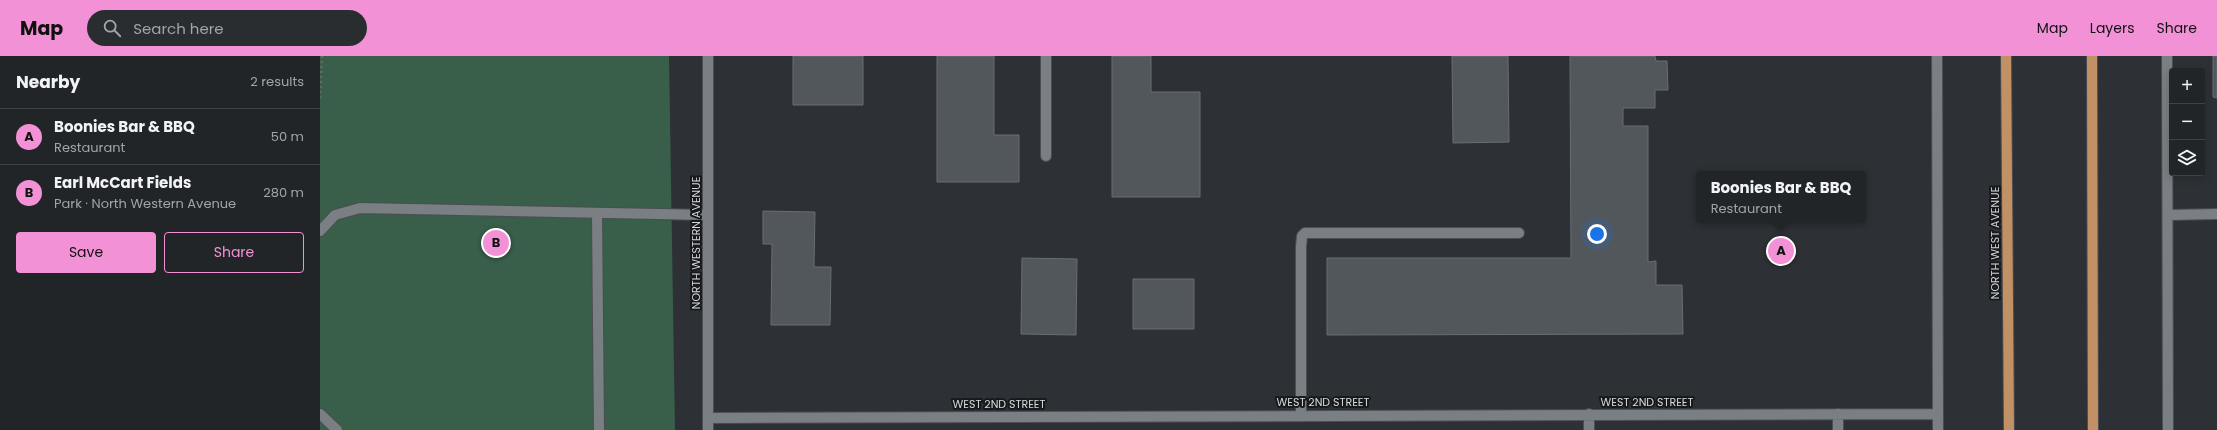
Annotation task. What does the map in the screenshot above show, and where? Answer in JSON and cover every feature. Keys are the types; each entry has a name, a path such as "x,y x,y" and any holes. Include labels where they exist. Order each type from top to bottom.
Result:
{"main road":[{"name":"NORTH WEST AVENUE","path":"2006,56 2009,430"},
{"path":"2092,56 2094,430"}],"street":[{"name":"NORTH WESTERN AVENUE","path":"708,56 708,430"},
{"path":"1046,56 1046,156"},
{"path":"1937,56 1938,430"},
{"path":"2167,56 2168,430"},
{"path":"320,231 335,215 360,208 708,215"},
{"path":"597,213 599,430"},
{"path":"2168,214 2217,214"},
{"path":"1301,414 1301,247 1302,236 1305,233 1519,233"},
{"path":"320,414 337,430"},
{"name":"WEST 2ND STREET","path":"708,418 1301,414 1938,414"},
{"path":"1589,414 1589,430"},
{"path":"1838,414 1838,430"}],"path":[{"path":"320,98 322,56"}],"green space":[{"path":"320,56 669,56 675,430 320,430"}],"building":[{"path":"793,56 863,56 863,105 793,105"},
{"path":"937,56 994,56 994,135 1019,135 1019,182 937,182"},
{"path":"1112,56 1151,56 1151,92 1200,92 1200,197 1112,197"},
{"path":"1452,56 1508,56 1509,142 1453,143"},
{"path":"1570,56 1655,56 1656,61 1667,61 1668,90 1655,90 1655,108 1623,108 1623,126 1648,126 1648,262 1656,261 1656,285 1682,285 1683,334 1327,335 1327,258 1571,258"},
{"path":"2213,56 2217,56 2217,98 2213,97"},
{"path":"763,211 815,212 814,267 831,267 830,325 771,325 772,244 763,244"},
{"path":"1022,258 1077,259 1076,335 1021,334"},
{"path":"1133,279 1194,279 1194,329 1133,329"}],"place":[{"name":"Earl McCart Fields","path":"496,243"},
{"name":"Boonies Bar & BBQ","path":"1781,251"}]}
